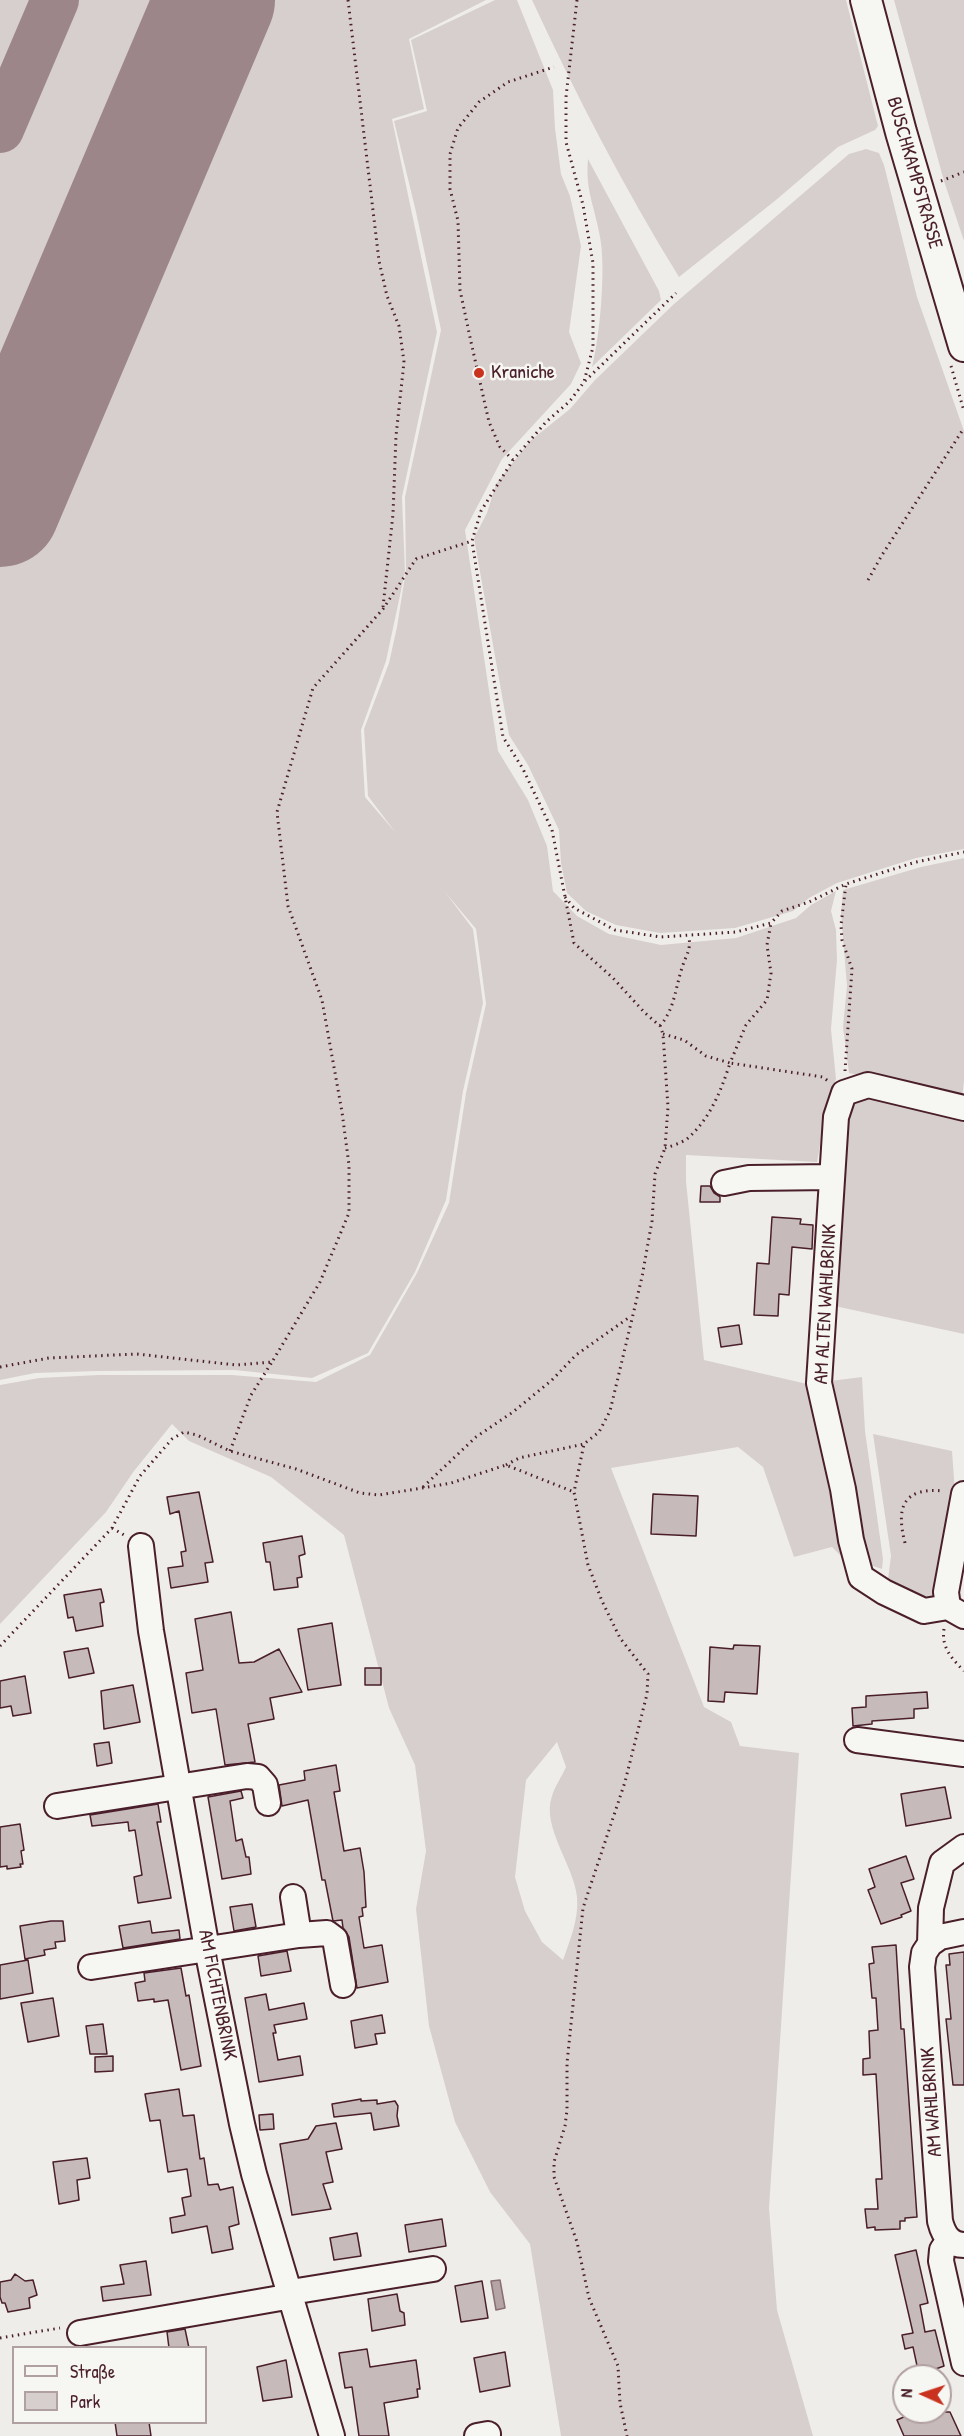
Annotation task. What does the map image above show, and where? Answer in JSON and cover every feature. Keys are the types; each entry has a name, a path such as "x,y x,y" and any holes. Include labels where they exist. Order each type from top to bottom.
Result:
{"main road":[{"name":"BUSCHKAMPSTRASSE","path":"866,0 901,132 964,346"}],"street":[{"path":"844,1093 868,1085 964,1108"},
{"name":"AM ALTEN WAHLBRINK","path":"844,1093 836,1117 819,1383 857,1564 861,1577 884,1593 924,1611 956,1611"},
{"path":"724,1183 748,1178 832,1177"},
{"path":"956,1611 946,1592 964,1494"},
{"name":"AM FICHTENBRINK","path":"141,1546 149,1620 207,1949 242,2124 254,2174 332,2436"},
{"path":"857,1740 964,1754"},
{"path":"57,1806 247,1776 258,1777 265,1785 268,1803"},
{"name":"AM WAHLBRINK","path":"964,1847 942,1863 931,1908 930,1944 924,1953 922,1968 940,2220 943,2232 957,2242 942,2250 940,2261 964,2363"},
{"path":"293,1897 299,1935"},
{"path":"930,1944 940,1937 964,1932"},
{"path":"91,1967 299,1935 327,1933 335,1939 343,1985"},
{"path":"74,2330 433,2269"}],"path":[{"path":"348,0 379,261 387,296 399,326 404,362 396,436 393,514 383,609"},
{"path":"577,0 566,97 566,142 583,205 593,263 592,347 584,382"},
{"path":"513,460 500,447 489,422 460,290 458,221 450,189 450,154 458,128 478,102 508,82 554,67"},
{"path":"0,1646 112,1528 140,1476 172,1439 184,1432 198,1435 230,1451 296,1469 360,1492 379,1495 451,1483 506,1465 519,1458 584,1444 598,1432 610,1411 642,1277 652,1221 655,1174 665,1148 668,1107 663,1034 660,1026 613,978 574,943 552,830 523,769 503,737 472,541 482,511 513,460 546,422 570,401 584,382 676,293"},
{"path":"868,580 964,428"},
{"path":"230,1451 251,1395 320,1282 349,1213 349,1165 342,1112 322,1000 288,906 278,812 314,688 383,609 416,559 472,541"},
{"path":"665,1148 686,1140 706,1117 722,1086 746,1025 766,1000 771,973 767,945 771,923 782,911 809,902 846,884 916,862 964,852"},
{"path":"844,1093 852,969 842,933 846,884"},
{"path":"563,895 574,908 615,930 661,937 736,932 771,923"},
{"path":"660,1026 668,1017 676,998 682,968 691,949 689,936"},
{"path":"663,1034 684,1040 706,1056 730,1063 823,1077 844,1093"},
{"path":"422,1488 476,1437 513,1412 552,1380 576,1355 632,1316"},
{"path":"0,1368 49,1358 137,1354 236,1365 272,1362"},
{"path":"584,1444 577,1466 574,1492 588,1565 621,1638 648,1674 647,1694 625,1782 583,1908 567,2063 567,2110 565,2126 554,2162 554,2177 577,2242 589,2298 618,2366 620,2403 627,2436"},
{"path":"506,1465 574,1492"},
{"path":"905,1543 900,1513 909,1498 920,1492 936,1490 964,1494"},
{"path":"956,1611 942,1638 946,1649 964,1671"},
{"path":"0,2338 74,2330"}],"green space":[{"path":"0,0 486,0 409,39 424,109 392,119 437,332 402,497 405,572 386,661 361,730 365,797 395,832 368,796 364,729 389,663 397,627 406,570 405,497 441,330 394,121 427,111 411,40 495,0 517,0 553,90 561,174 570,196 581,246 569,332 581,363 571,384 502,459 465,530 498,751 528,800 547,846 553,891 577,916 609,934 661,945 736,938 796,918 811,905 836,891 831,911 836,930 837,960 831,1029 836,1079 827,1105 817,1162 686,1155 686,1181 704,1360 807,1384 862,1377 865,1431 883,1559 882,1569 840,1555 832,1547 794,1557 763,1467 738,1447 611,1468 704,1707 731,1722 740,1746 799,1753 769,2208 777,2310 813,2436 561,2436 530,2244 490,2192 455,2122 429,2026 416,1909 426,1851 415,1765 389,1708 344,1535 271,1477 189,1441 172,1424 134,1471 106,1512 0,1624 0,1385 39,1378 98,1375 232,1375 316,1382 370,1355 417,1273 449,1203 466,1093 486,1004 476,929 445,892 473,929 483,1003 463,1091 446,1200 415,1272 368,1353 312,1378 234,1370 35,1373 0,1380","holes":["557,1742 566,1767 553,1792 550,1808 554,1833 575,1885 577,1897 575,1921 563,1960 542,1942 525,1911 515,1877 526,1780"]},
{"path":"532,0 846,0 878,126 875,130 838,147 679,277 601,141"},
{"path":"894,0 964,0 964,241 944,181"},
{"path":"866,149 879,153 884,165 917,297 964,431 964,849 916,858 837,883 809,898 793,911 735,928 660,933 616,925 586,911 567,893 561,863 559,830 528,765 509,735 474,538 487,513 496,484 530,441 570,409 595,380 674,304 849,154"},
{"path":"588,159 659,291 661,300 592,367 600,320 602,250 589,190"},
{"path":"964,858 964,1081 962,1099 849,1073 843,1027 847,986 841,913 843,890 921,867"},
{"path":"870,1091 964,1116 964,1334 830,1305 839,1154 852,1098"},
{"path":"873,1434 952,1451 955,1492 939,1594 933,1603 893,1590 888,1579 891,1556"}],"shaded area":[{"path":"500,2280 505,2308 496,2310 491,2281"}],"building":[{"path":"701,1186 710,1186 720,1197 720,1202 700,1202"},
{"path":"772,1217 801,1219 800,1224 813,1225 812,1249 792,1247 789,1295 779,1294 778,1316 754,1315 757,1263 769,1264"},
{"path":"739,1325 742,1344 721,1347 718,1328"},
{"path":"199,1492 213,1562 205,1563 208,1582 171,1588 168,1568 183,1566 181,1552 186,1551 179,1511 170,1514 167,1497"},
{"path":"653,1494 698,1496 696,1536 651,1534"},
{"path":"302,1536 305,1554 299,1556 302,1577 297,1578 298,1587 274,1590 270,1562 266,1562 263,1543"},
{"path":"101,1589 104,1602 100,1603 103,1626 76,1631 73,1617 68,1618 64,1595"},
{"path":"231,1612 239,1663 254,1662 279,1649 302,1692 270,1698 274,1719 248,1724 255,1762 225,1765 216,1709 192,1713 186,1673 203,1670 195,1619"},
{"path":"332,1623 341,1685 308,1690 298,1629"},
{"path":"734,1645 760,1646 757,1694 725,1692 724,1702 708,1701 710,1647 733,1649"},
{"path":"88,1648 94,1673 69,1678 64,1652"},
{"path":"365,1668 381,1668 381,1685 365,1685"},
{"path":"25,1676 31,1713 13,1716 11,1706 0,1708 0,1681"},
{"path":"133,1685 140,1722 104,1729 101,1691"},
{"path":"927,1692 928,1708 914,1709 914,1718 872,1721 872,1724 853,1726 852,1708 866,1707 866,1696"},
{"path":"109,1742 112,1763 97,1766 94,1744"},
{"path":"336,1765 340,1791 334,1792 344,1851 360,1848 364,1872 366,1907 362,1908 363,1916 359,1917 364,1948 382,1945 388,1982 357,1988 349,1937 343,1928 342,1920 333,1921 325,1880 322,1880 308,1800 282,1806 279,1785 305,1780 304,1771"},
{"path":"945,1787 951,1818 906,1826 901,1794"},
{"path":"241,1791 243,1798 230,1801 236,1841 242,1839 246,1857 249,1857 251,1874 222,1879 208,1797"},
{"path":"158,1804 161,1822 157,1822 171,1898 138,1903 134,1877 142,1875 135,1830 129,1831 128,1822 92,1826 90,1815"},
{"path":"20,1824 24,1850 21,1851 23,1864 20,1864 21,1867 7,1869 7,1866 0,1867 0,1827"},
{"path":"906,1856 914,1879 901,1883 911,1911 901,1915 902,1917 881,1924 868,1890 875,1887 869,1869"},
{"path":"252,1904 256,1927 234,1931 230,1907"},
{"path":"63,1921 65,1941 55,1942 56,1948 44,1950 45,1955 25,1959 20,1926"},
{"path":"150,1921 152,1933 179,1930 180,1939 123,1948 119,1926"},
{"path":"896,1945 917,2217 900,2221 900,2229 875,2230 875,2227 867,2228 865,2209 878,2209 876,2179 882,2179 876,2074 863,2075 863,2059 870,2058 869,2031 878,2030 876,1998 872,1998 869,1964 874,1963 872,1947"},
{"path":"287,1951 291,1971 261,1976 258,1956"},
{"path":"964,1952 964,2085 953,2085 946,2019 951,2019 946,1965 950,1965 949,1954"},
{"path":"28,1960 33,1993 0,1999 0,1965"},
{"path":"181,1968 186,1996 189,1995 201,2066 181,2070 168,2000 138,2001 135,1983 145,1981 144,1973"},
{"path":"266,1994 269,2010 304,2003 307,2019 274,2025 276,2033 273,2033 278,2060 300,2056 303,2075 259,2082 245,1998"},
{"path":"53,1998 59,2036 28,2042 21,2003"},
{"path":"382,2015 385,2033 375,2034 377,2044 355,2048 351,2021"},
{"path":"103,2024 107,2054 90,2054 86,2026"},
{"path":"113,2056 113,2071 95,2072 95,2057"},
{"path":"179,2089 183,2116 194,2115 200,2159 204,2158 208,2185 218,2184 220,2190 233,2187 239,2224 229,2227 233,2249 212,2253 207,2226 172,2233 170,2218 185,2215 182,2198 191,2196 187,2169 168,2172 160,2120 150,2121 145,2094"},
{"path":"361,2099 361,2101 377,2100 377,2104 395,2101 398,2106 399,2126 374,2130 371,2113 334,2117 332,2104"},
{"path":"273,2114 274,2129 260,2130 259,2115"},
{"path":"336,2123 342,2149 326,2152 333,2182 323,2184 331,2209 292,2215 280,2144 308,2139 316,2126"},
{"path":"87,2158 90,2178 77,2180 79,2200 59,2204 53,2162"},
{"path":"442,2219 446,2246 409,2252 405,2225"},
{"path":"357,2233 361,2256 334,2260 330,2238"},
{"path":"916,2250 928,2303 920,2305 925,2332 935,2330 944,2364 917,2364 913,2347 905,2349 902,2335 913,2333 895,2255"},
{"path":"146,2261 151,2295 103,2301 101,2287 124,2284 120,2265"},
{"path":"15,2274 25,2281 33,2280 37,2295 29,2298 30,2308 8,2312 0,2297 0,2282 11,2280"},
{"path":"482,2281 488,2318 461,2322 455,2286"},
{"path":"397,2294 400,2311 404,2313 405,2325 372,2331 368,2299"},
{"path":"185,2329 189,2346 169,2346 167,2332"},
{"path":"367,2349 370,2367 416,2360 420,2389 417,2389 418,2397 384,2403 389,2436 359,2436 352,2387 345,2388 339,2353"},
{"path":"505,2352 510,2386 480,2392 474,2358"},
{"path":"286,2360 292,2397 263,2401 257,2367"},
{"path":"952,2416 961,2436 904,2436 899,2424 952,2424"},
{"path":"115,2424 149,2424 151,2436 117,2436"}],"taxiway":[{"path":"0,129 55,0"},
{"path":"0,461 12,456 24,444 34,428"}],"runway":[{"path":"0,507 215,0"}],"place":[{"name":"Kraniche","path":"479,373"}]}
